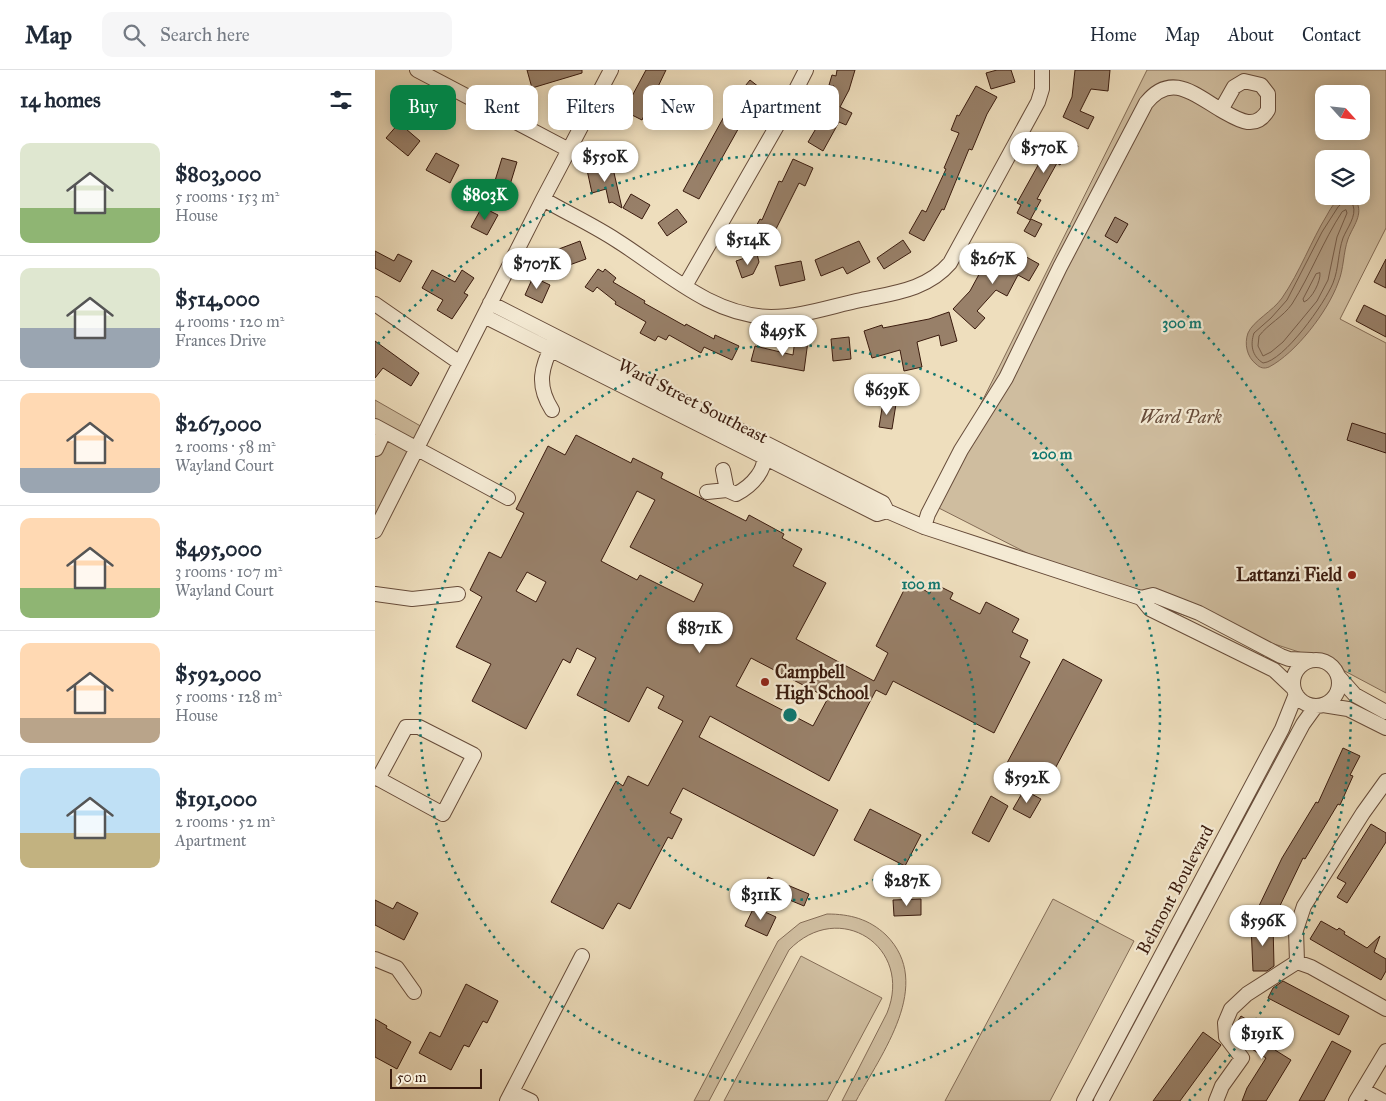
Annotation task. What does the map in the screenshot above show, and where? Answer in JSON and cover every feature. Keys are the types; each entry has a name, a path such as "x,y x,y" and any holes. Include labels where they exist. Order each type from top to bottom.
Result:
{"street":[{"path":"417,70 569,150"},
{"path":"375,531 543,199 611,70"},
{"path":"685,286 807,70"},
{"path":"543,199 617,241 685,286 731,310 770,317 787,316 896,293 933,279 941,273 953,257 1038,102 1042,89 1042,70"},
{"path":"924,527 930,509 961,450 1006,378 1061,267 1146,104 1157,91 1169,86 1194,94 1221,110"},
{"name":"Ward Street Southeast","path":"490,303 554,343 765,459 877,514 887,511"},
{"path":"375,304 460,363"},
{"name":"Ward Street Southeast","path":"484,316 554,343 759,440 883,503 887,511 924,527 1141,598 1153,595 1199,613 1281,656 1328,663 1355,695 1386,712"},
{"path":"552,410 543,396 541,376 554,343"},
{"path":"376,449 380,429 508,498"},
{"path":"707,492 727,490 737,494 747,489 764,465 765,459 759,440"},
{"path":"723,470 727,490"},
{"path":"375,594 412,599 458,594"},
{"name":"Ward Street Southeast","path":"1141,598 1150,609 1275,670 1305,704 1348,709 1386,728"},
{"path":"1295,691 1293,678 1297,669 1311,660"},
{"path":"1319,706 1331,701 1337,694 1338,676"},
{"name":"Belmont Boulevard","path":"1084,1101 1282,729 1295,691"},
{"name":"Belmont Boulevard","path":"1101,1101 1303,724 1319,706"},
{"path":"406,727 419,727 473,755 443,814 377,778 406,727"},
{"path":"1297,962 1296,930 1304,906 1363,813 1386,781"},
{"path":"1177,927 1191,934"},
{"path":"531,1101 510,1096 582,956"},
{"path":"375,959 397,968 414,992"},
{"path":"1297,962 1311,967 1386,1009"},
{"path":"1216,1101 1222,1086 1242,1058 1226,1037 1225,1023 1231,1009 1247,994 1297,962"},
{"path":"1383,1101 1360,1095 1386,1051"}],"green space":[{"name":"Ward Park","path":"1147,70 1386,70 1386,228 1340,319 1386,343 1386,693 1324,660 1074,577 931,504"},
{"path":"375,400 424,428 375,527"},
{"path":"1053,899 1134,941 1050,1101 945,1101"},
{"path":"827,914 844,915 866,921 880,930 900,954 905,975 905,997 899,1019 856,1101 842,1101 887,1013 893,989 890,968 881,950 867,937 849,930 829,929 809,935 789,950 709,1101 694,1101 778,941 800,923"},
{"path":"801,956 882,998 827,1101 724,1101"}],"water":[{"path":"1334,205 1358,205 1359,211 1348,239 1340,278 1333,294 1319,318 1300,342 1279,361 1269,367 1261,367 1248,354 1246,342 1248,333 1254,324 1282,298"}],"building":[{"path":"527,70 582,70 582,73 538,86 531,85"},
{"path":"646,70 666,70 659,85 643,85 642,120 633,116 633,94"},
{"path":"837,70 855,70 849,90 840,107 852,113 846,125 839,122 839,85 829,85 832,75 836,76"},
{"path":"997,70 1011,70 1015,82 991,89 986,73"},
{"path":"1075,70 1110,70 1108,91 1091,89 1080,111 1094,117 1088,129 1063,117 1072,97"},
{"path":"750,80 756,85 746,85"},
{"path":"976,86 997,97 987,114 972,150 969,149 944,210 942,209 924,241 909,233 922,210 926,212 946,169 944,168 959,133 951,130 957,115 959,116"},
{"path":"723,118 723,130 738,130 699,199 683,191"},
{"path":"393,130 407,130 420,141 408,156 386,138"},
{"path":"815,130 835,130 823,151 808,142"},
{"path":"1056,133 1078,146 1071,158 1066,155 1060,165 1057,163 1037,199 1041,200 1030,220 1017,213 1021,205 1017,203"},
{"path":"436,153 459,165 450,183 426,170"},
{"path":"502,158 517,162 509,188 494,184"},
{"path":"793,159 813,168 805,186 799,183 767,247 753,240 757,232 754,230 760,219 762,220 779,181 782,182"},
{"path":"612,164 622,208 612,202 609,203 606,189 592,193 587,170"},
{"path":"631,194 650,205 642,219 623,208"},
{"path":"482,207 498,215 487,235 471,227"},
{"path":"677,209 687,222 667,236 658,223"},
{"path":"1115,217 1128,224 1117,243 1105,236"},
{"path":"1031,219 1042,224 1035,237 1024,231"},
{"path":"903,240 911,252 884,269 877,258"},
{"path":"580,241 586,259 550,272 543,255"},
{"path":"859,241 870,262 847,274 843,267 821,276 815,260"},
{"path":"375,251 394,261 398,254 412,261 400,282 375,268"},
{"path":"757,254 759,262 753,274 742,278 736,261"},
{"path":"990,254 1014,266 1021,254 1039,264 1029,281 1018,275 1007,296 996,290 977,311 985,318 975,329 953,309 970,291"},
{"path":"1386,259 1386,288 1374,282"},
{"path":"801,261 805,280 780,286 775,266"},
{"path":"598,269 603,272 605,269 616,278 613,282 645,301 644,303 685,326 686,324 714,339 715,335 739,346 732,360 704,347 701,353 669,335 666,340 658,336 655,341 640,333 646,322 615,304 616,302 597,287 593,292 585,287"},
{"path":"432,270 455,282 462,270 474,278 464,293 468,295 452,319 437,310 443,300 422,288"},
{"path":"533,277 550,285 542,303 525,295"},
{"path":"1364,305 1386,316 1386,337 1356,321"},
{"path":"949,312 957,341 941,346 939,335 917,342 922,367 904,371 900,350 872,358 864,331 882,325 883,328 929,319"},
{"path":"849,337 851,359 833,361 831,339"},
{"path":"795,339 808,341 804,371 751,361 755,346 793,355"},
{"path":"375,341 419,373 411,386 383,368 375,378"},
{"path":"883,402 896,404 892,429 879,427"},
{"path":"1352,423 1386,434 1386,453 1347,440"},
{"name":"Campbell High School","path":"576,435 631,463 633,458 663,473 661,478 746,521 749,515 784,534 782,538 802,549 793,566 826,583 796,639 874,681 888,653 876,646 908,582 930,593 935,584 953,593 950,599 980,614 986,602 1019,619 1012,632 1028,640 1020,657 1030,662 994,733 893,681 886,695 876,690 829,781 710,716 699,737 838,810 814,856 683,788 670,813 682,819 672,839 668,837 630,909 618,903 603,929 551,902 616,781 623,786 628,776 648,786 683,721 658,708 664,696 647,687 629,722 577,695 596,658 577,648 570,663 563,659 526,729 472,701 491,664 456,647 482,597 470,590 489,552 501,558 524,513 516,509 548,446 565,455","holes":["637,491 655,500 630,547 703,584 694,602 640,575 637,580 601,561","527,572 546,582 536,602 516,591","751,658 828,698 813,726 736,686"]},
{"path":"1063,659 1102,680 1048,782 1032,772 1030,776 1007,763"},
{"path":"1343,748 1360,756 1350,775 1353,776 1340,805 1338,804 1305,859 1303,858 1275,916 1258,908 1282,858 1316,802 1318,803"},
{"path":"1024,790 1041,799 1030,818 1013,809"},
{"path":"991,796 1008,806 989,842 972,833"},
{"path":"870,809 921,835 905,866 854,840"},
{"path":"1371,824 1386,833 1386,842 1347,903 1337,897 1346,883 1337,878"},
{"path":"768,877 809,894 804,906 763,889"},
{"path":"921,899 921,915 894,916 893,900"},
{"path":"375,900 393,909 397,902 418,913 404,940 375,925"},
{"path":"754,907 776,917 767,936 745,926"},
{"path":"1321,921 1337,930 1339,928 1345,932 1344,934 1367,948 1380,936 1374,952 1386,959 1386,971 1381,980 1310,939"},
{"path":"1273,924 1274,966 1267,971 1253,971 1251,925"},
{"path":"1283,981 1349,1016 1339,1035 1268,998 1273,988"},
{"path":"466,984 498,1001 487,1023 483,1021 469,1047 464,1045 451,1070 419,1053 430,1032 440,1037"},
{"path":"1241,1016 1281,1041 1275,1050 1291,1060 1266,1101 1242,1101 1247,1088 1266,1058 1241,1042 1235,1034 1234,1027"},
{"path":"375,1019 387,1026 386,1028 411,1042 397,1069 375,1057"},
{"path":"1203,1032 1221,1045 1180,1101 1153,1101"},
{"path":"1332,1041 1351,1051 1324,1101 1299,1101"}],"place":[{"name":"Lattanzi Field","path":"1352,575"},
{"name":"Campbell High School","path":"765,682"}]}
